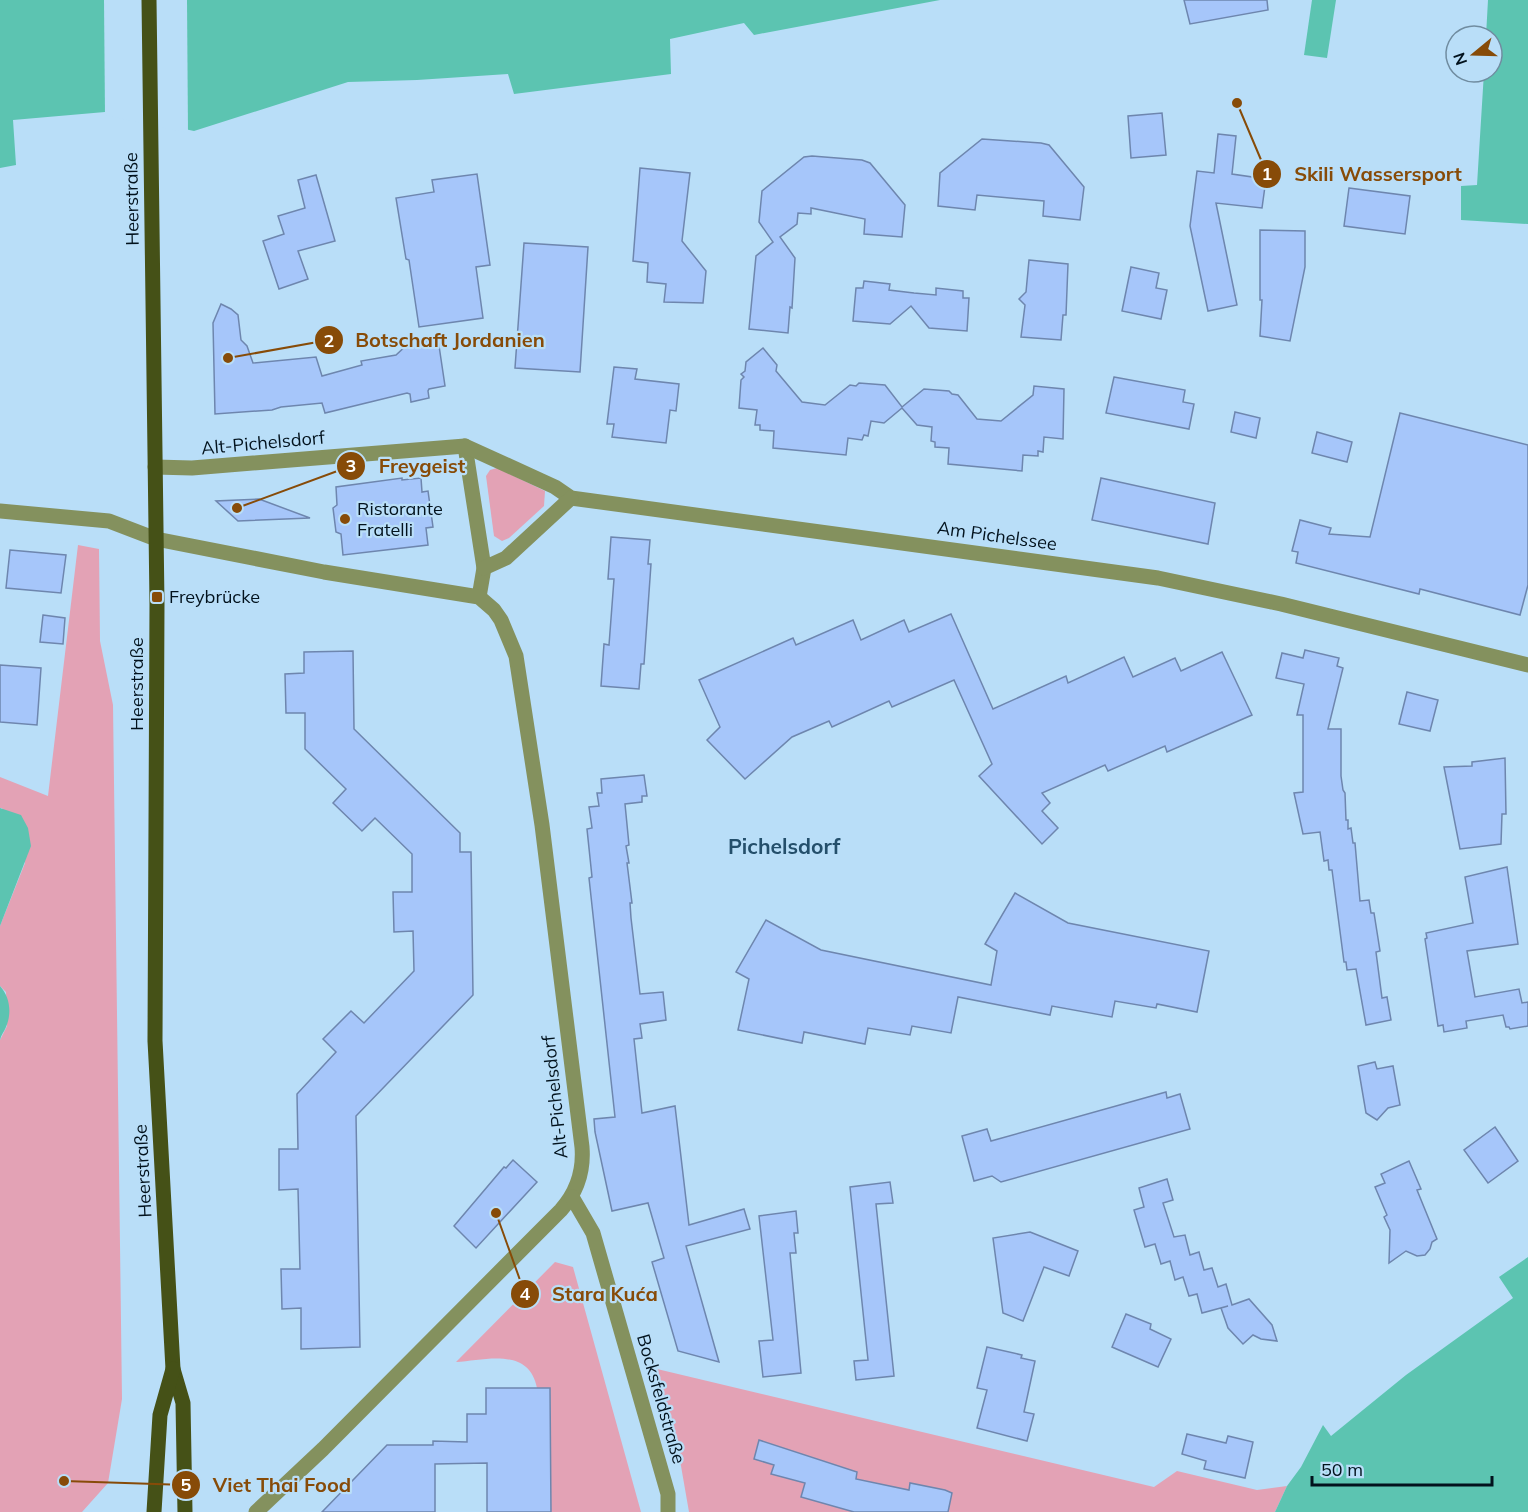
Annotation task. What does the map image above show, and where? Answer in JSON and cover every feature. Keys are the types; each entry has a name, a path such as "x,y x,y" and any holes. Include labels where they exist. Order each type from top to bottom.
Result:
{"main road":[{"name":"Heerstraße","path":"149,0 156,538 155,1041 173,1369 183,1403 185,1512"},
{"name":"Heerstraße","path":"154,1512 160,1415 173,1369"}],"street":[{"name":"Alt-Pichelsdorf","path":"155,466 192,468 465,446"},
{"name":"Am Pichelssee","path":"465,446 555,487 571,498 1158,578 1281,604 1528,665"},
{"path":"0,512 109,521 156,538 324,572 479,597 484,568 465,446"},
{"path":"484,568 507,558 571,498"},
{"name":"Alt-Pichelsdorf","path":"256,1512 323,1449 572,1197 580,1176 583,1159 582,1147 542,825 516,656 501,620 494,610 479,597"},
{"name":"Bocksfeldstraße","path":"572,1197 593,1233 668,1494 668,1512"}],"shaded area":[{"path":"0,0 940,0 754,35 744,23 670,39 671,74 514,94 508,74 348,82 194,131 105,112 13,120 16,165 0,168"},
{"path":"1312,0 1336,0 1327,58 1304,55"},
{"path":"1488,0 1528,0 1528,224 1461,220 1461,186 1477,185 1483,84 1504,84 1504,24 1487,24"},
{"path":"497,468 545,491 544,506 509,538 502,541 494,536 486,476 490,470"},
{"path":"78,545 99,549 100,641 113,705 122,1399 108,1483 82,1512 0,1512 0,1040 7,1026 6,992 0,986 0,926 25,863 2,808 0,808 0,777 48,796"},
{"path":"0,808 21,815 28,828 31,846 0,926"},
{"path":"0,986 8,1000 9,1011 8,1022 0,1040"},
{"path":"1528,1257 1528,1512 1275,1512 1287,1486 1301,1467 1323,1425 1331,1436 1406,1375 1513,1298 1499,1277"},
{"path":"555,1262 573,1267 641,1512 551,1512 550,1388 537,1388 532,1375 525,1366 516,1361 493,1359 456,1362"},
{"path":"657,1369 1154,1487 1177,1471 1257,1490 1287,1486 1275,1512 689,1512 681,1466 659,1390"}],"pier":[{"path":"104,0 187,0 188,133 105,115"}],"building":[{"path":"1184,0 1267,0 1268,10 1190,24"},
{"path":"1162,113 1166,155 1131,158 1128,116"},
{"path":"1218,134 1236,136 1232,174 1266,179 1262,208 1216,203 1237,305 1208,311 1190,226 1197,171 1214,173"},
{"path":"982,139 1049,145 1084,187 1080,220 1043,216 1044,201 977,195 975,210 938,206 940,173"},
{"path":"804,157 862,160 870,163 905,205 902,237 864,234 865,219 811,208 811,214 798,213 797,224 780,237 795,258 788,333 749,329 756,256 773,242 759,222 762,191"},
{"path":"640,168 690,173 682,241 706,271 703,303 664,302 666,284 647,282 648,263 633,261"},
{"path":"477,174 490,265 476,267 483,318 419,327 409,260 406,259 396,198 434,192 432,180"},
{"path":"316,175 335,241 298,251 308,279 279,289 263,241 284,234 278,216 305,208 298,180"},
{"path":"1349,188 1410,196 1405,234 1344,226"},
{"path":"1260,230 1305,231 1305,267 1290,341 1260,336 1262,300 1260,300"},
{"path":"524,243 588,247 580,372 515,368"},
{"path":"1029,260 1068,264 1066,315 1063,315 1061,340 1021,337 1025,305 1019,299 1026,292"},
{"path":"1131,267 1159,273 1156,288 1167,290 1161,319 1122,311"},
{"path":"864,281 890,284 889,290 914,293 936,295 936,288 963,291 963,298 969,298 967,331 929,328 911,306 890,324 853,321 856,288 863,288"},
{"path":"221,304 238,315 241,340 247,346 253,363 316,357 322,376 362,365 361,361 396,355 409,343 438,339 445,386 429,389 429,398 411,402 410,394 407,393 325,413 322,403 272,410 215,414 213,323"},
{"path":"763,348 777,365 776,371 802,402 825,405 850,385 856,386 859,383 885,385 902,407 924,389 949,391 958,395 977,419 1001,421 1033,395 1034,386 1064,389 1063,439 1044,437 1043,452 1038,451 1038,456 1023,455 1022,471 948,464 949,448 935,447 935,442 931,441 932,427 917,425 902,408 884,423 871,421 868,436 864,435 862,440 848,438 846,455 773,448 774,431 760,430 760,425 755,425 757,410 739,408 741,380 744,377 741,374 745,371 746,362"},
{"path":"614,367 637,369 635,379 679,384 676,411 670,410 666,443 612,437 614,424 607,424"},
{"path":"1114,377 1185,390 1183,402 1194,404 1189,429 1106,413"},
{"path":"1235,412 1260,418 1256,438 1231,432"},
{"path":"1400,413 1528,445 1528,585 1520,615 1420,589 1419,594 1296,563 1298,552 1292,551 1300,520 1331,528 1329,534 1370,537"},
{"path":"1317,432 1352,442 1347,462 1312,453"},
{"path":"402,478 402,480 421,478 422,492 428,491 433,527 426,528 428,545 343,555 341,534 336,532 333,508 337,505 336,487"},
{"path":"1101,478 1215,503 1208,544 1092,520"},
{"path":"259,499 310,518 238,521 216,501"},
{"path":"611,537 650,540 648,564 651,564 644,664 641,664 639,689 601,686 604,644 609,645 614,579 608,579"},
{"path":"10,550 66,555 61,593 6,588"},
{"path":"951,614 993,709 1066,676 1068,683 1124,657 1133,677 1175,658 1181,671 1222,652 1252,715 1167,752 1165,746 1108,771 1105,765 1042,793 1050,803 1042,811 1058,828 1042,844 979,776 992,764 954,680 892,707 889,701 832,727 829,721 792,737 745,779 707,740 720,727 699,680 793,638 796,645 853,620 861,640 904,620 909,632"},
{"path":"43,615 65,618 63,644 40,642"},
{"path":"1305,650 1339,658 1337,666 1343,668 1328,729 1341,729 1341,776 1345,793 1346,820 1348,820 1348,829 1351,828 1353,843 1355,843 1360,901 1369,900 1371,913 1374,913 1380,951 1376,952 1382,998 1387,997 1391,1020 1366,1025 1356,969 1347,970 1346,962 1344,962 1332,870 1329,870 1328,860 1324,861 1320,832 1303,834 1294,793 1303,792 1303,715 1297,715 1304,684 1276,678 1282,653 1303,658"},
{"path":"353,651 354,729 460,833 460,852 471,852 473,995 356,1116 360,1347 301,1349 301,1308 282,1309 281,1269 300,1269 298,1189 279,1190 279,1149 298,1149 297,1094 336,1052 323,1039 351,1011 364,1023 414,971 413,931 394,932 393,892 412,892 412,854 375,818 362,831 333,803 346,789 305,749 305,713 286,713 285,674 304,673 304,652"},
{"path":"0,665 41,668 37,725 0,722"},
{"path":"1407,692 1438,700 1430,731 1399,724"},
{"path":"1505,758 1506,814 1502,814 1501,844 1460,849 1444,767 1472,766 1472,762"},
{"path":"644,775 647,796 642,796 642,802 625,804 629,845 626,846 632,903 630,903 631,918 640,994 663,992 666,1020 640,1024 642,1038 634,1039 642,1113 675,1106 689,1225 744,1209 750,1229 686,1246 719,1362 678,1351 652,1262 664,1258 648,1203 612,1211 595,1132 594,1119 615,1117 589,878 592,877 587,829 592,828 589,807 599,806 597,793 602,793 601,779"},
{"path":"1507,867 1518,944 1467,951 1475,997 1519,989 1522,1003 1528,1002 1528,1026 1510,1029 1506,1027 1503,1015 1466,1021 1467,1028 1444,1032 1443,1025 1438,1026 1426,933 1473,923 1465,877"},
{"path":"1015,893 1068,923 1209,951 1197,1012 1157,1004 1156,1008 1115,1001 1112,1017 1052,1006 1050,1015 958,997 951,1033 912,1026 910,1035 868,1028 865,1044 804,1032 802,1043 738,1030 749,979 736,972 766,920 821,950 991,985 997,951 985,944"},
{"path":"1375,1062 1377,1069 1393,1066 1400,1105 1388,1108 1377,1120 1366,1113 1358,1066"},
{"path":"1166,1092 1167,1098 1180,1094 1190,1129 1001,1182 992,1176 974,1181 962,1136 987,1129 991,1141"},
{"path":"1495,1127 1518,1161 1488,1183 1464,1150"},
{"path":"513,1160 537,1182 476,1248 454,1226 504,1167 506,1168"},
{"path":"1409,1161 1421,1189 1417,1190 1437,1239 1432,1242 1425,1255 1417,1256 1406,1251 1389,1263 1390,1230 1384,1217 1387,1215 1375,1187 1385,1183 1381,1174"},
{"path":"1167,1179 1173,1200 1163,1203 1174,1237 1185,1235 1190,1255 1199,1252 1204,1270 1212,1268 1218,1287 1226,1284 1232,1305 1249,1299 1272,1325 1277,1341 1261,1339 1253,1335 1243,1344 1228,1328 1221,1308 1228,1306 1202,1313 1197,1294 1189,1296 1183,1277 1175,1280 1170,1261 1161,1264 1155,1244 1145,1247 1134,1210 1144,1207 1139,1188"},
{"path":"890,1182 893,1203 876,1204 894,1376 856,1380 854,1361 868,1360 850,1187"},
{"path":"796,1211 798,1233 794,1233 796,1253 790,1253 801,1373 763,1377 759,1341 773,1340 759,1216"},
{"path":"1030,1232 1078,1251 1069,1276 1044,1267 1023,1321 1003,1313 993,1238"},
{"path":"1126,1314 1151,1324 1150,1329 1171,1339 1158,1367 1112,1347"},
{"path":"987,1347 1022,1355 1021,1358 1035,1361 1024,1412 1034,1414 1027,1441 977,1428 987,1390 977,1388"},
{"path":"486,1388 550,1388 551,1512 487,1512 487,1463 435,1464 435,1512 322,1512 387,1445 433,1445 433,1441 467,1442 467,1414 486,1414"},
{"path":"1187,1434 1226,1443 1228,1436 1253,1442 1245,1478 1204,1469 1206,1461 1182,1454"},
{"path":"759,1440 857,1472 856,1479 909,1490 910,1483 945,1490 952,1493 948,1512 854,1512 801,1497 805,1483 771,1474 774,1465 754,1459"}],"place":[{"name":"Skili Wassersport","path":"1237,103"},
{"name":"Botschaft Jordanien","path":"228,358"},
{"name":"Freygeist","path":"237,508"},
{"name":"Ristorante Fratelli","path":"345,519"},
{"name":"Freybrücke","path":"157,597"},
{"name":"Stara Kuća","path":"496,1213"},
{"name":"Viet Thai Food","path":"64,1481"}],"district":[{"name":"Pichelsdorf","path":"784,847"}]}
